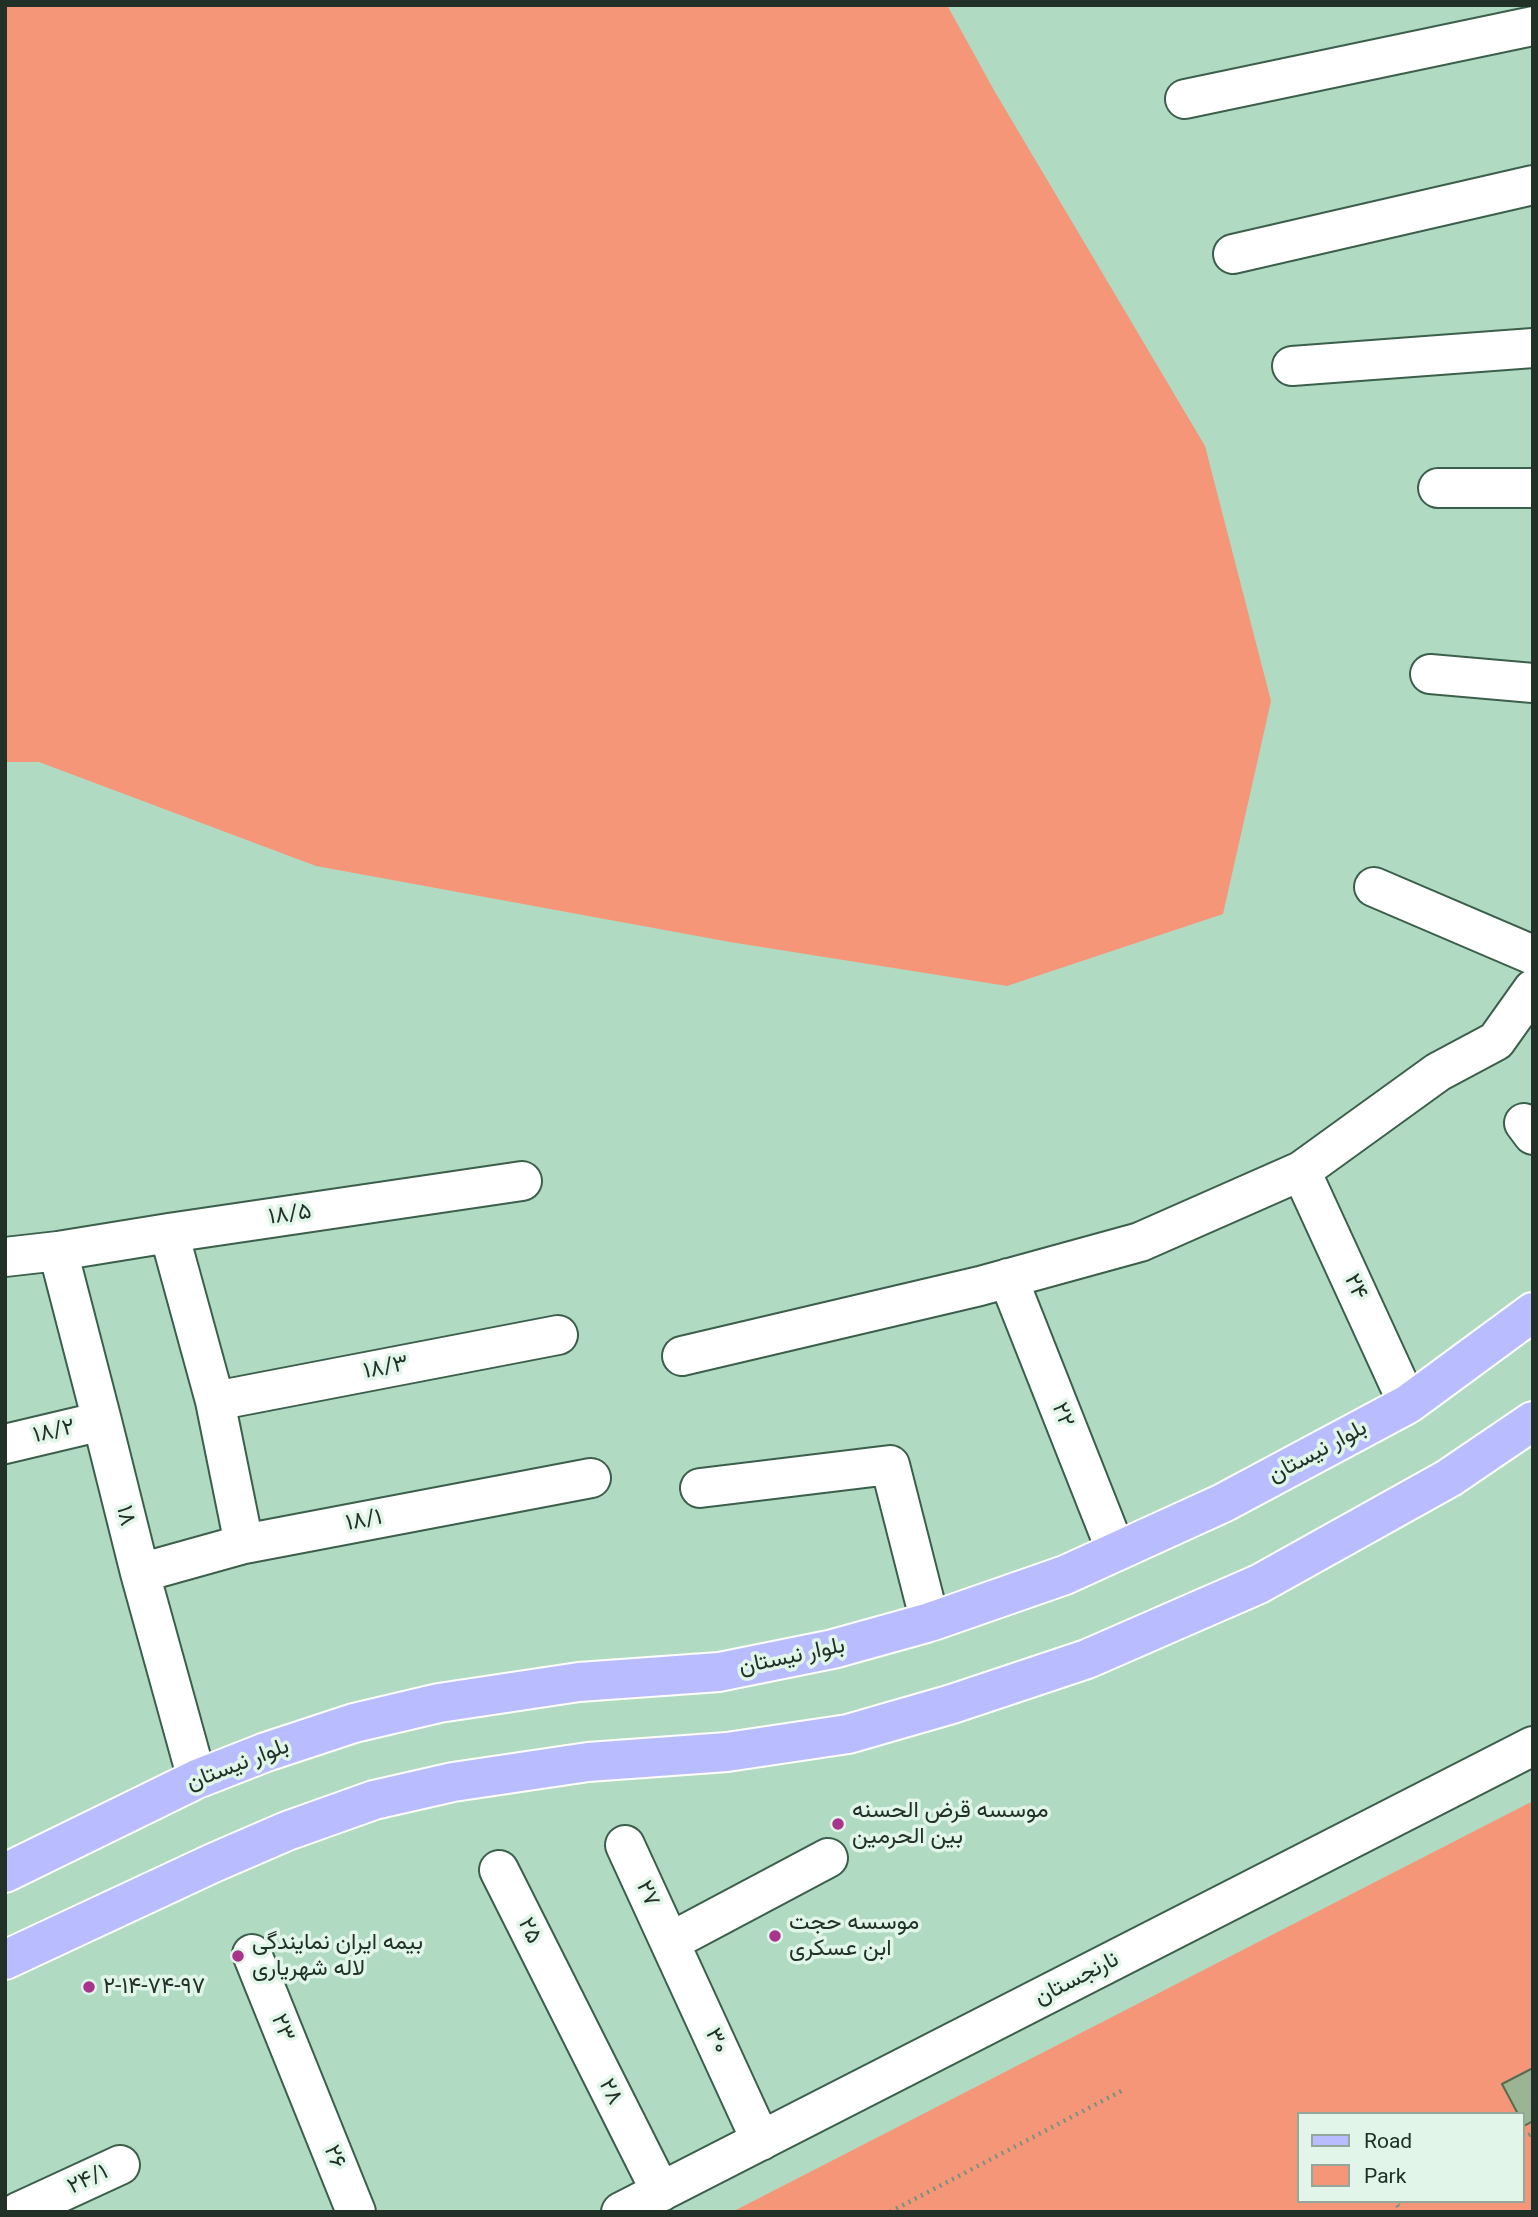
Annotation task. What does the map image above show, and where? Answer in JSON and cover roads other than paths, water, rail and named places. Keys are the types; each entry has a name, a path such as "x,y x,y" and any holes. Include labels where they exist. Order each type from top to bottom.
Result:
{"main road":[{"name":"بلوار نیستان","path":"5,1873 197,1779 266,1752 354,1723 439,1703 579,1682 719,1672 833,1649 930,1622 1065,1575 1223,1503 1408,1404 1533,1312"},
{"path":"5,1960 213,1863 287,1831 374,1800 453,1782 588,1762 727,1752 848,1734 952,1704 1087,1659 1259,1584 1449,1478 1533,1421"}],"street":[{"path":"1185,99 1533,26"},
{"path":"1233,254 1533,185"},
{"path":"1292,366 1533,348"},
{"path":"1438,488 1533,488"},
{"path":"1430,674 1533,683"},
{"path":"1374,887 1533,955"},
{"path":"682,1356 1008,1278 1140,1242 1301,1171 1438,1072 1496,1041 1533,989"},
{"name":"۲۴","path":"1301,1171 1408,1404"},
{"name":"۱۸/۵","path":"5,1257 522,1181"},
{"path":"169,1233 215,1401 244,1544"},
{"name":"۱۸","path":"58,1251 139,1573 197,1779"},
{"name":"۲۲","path":"1008,1278 1116,1552"},
{"name":"۱۸/۳","path":"215,1401 558,1335"},
{"name":"۱۸/۲","path":"5,1444 102,1421"},
{"path":"700,1488 890,1465 930,1622"},
{"name":"۱۸/۱","path":"139,1573 244,1544 591,1478"},
{"name":"نارنجستان","path":"621,2212 1533,1746"},
{"name":"۲۷","path":"625,1845 670,1942"},
{"path":"670,1942 828,1858"},
{"name":"۲۵","path":"499,1870 560,1993"},
{"name":"۳۰","path":"670,1942 761,2141"},
{"name":"۲۳","path":"252,1954 311,2102"},
{"name":"۲۸","path":"560,1993 661,2192"},
{"name":"۲۶","path":"311,2102 356,2212"},
{"name":"۲۴/۱","path":"18,2212 120,2165"}],"place":[{"name":"موسسه قرض الحسنه بین الحرمین","path":"838,1824"},
{"name":"موسسه حجت ابن عسکری","path":"775,1936"},
{"name":"بیمه ایران نمایندگی لاله شهریاری","path":"238,1956"},
{"name":"۲-۱۴-۷۴-۹۷","path":"89,1987"}]}
